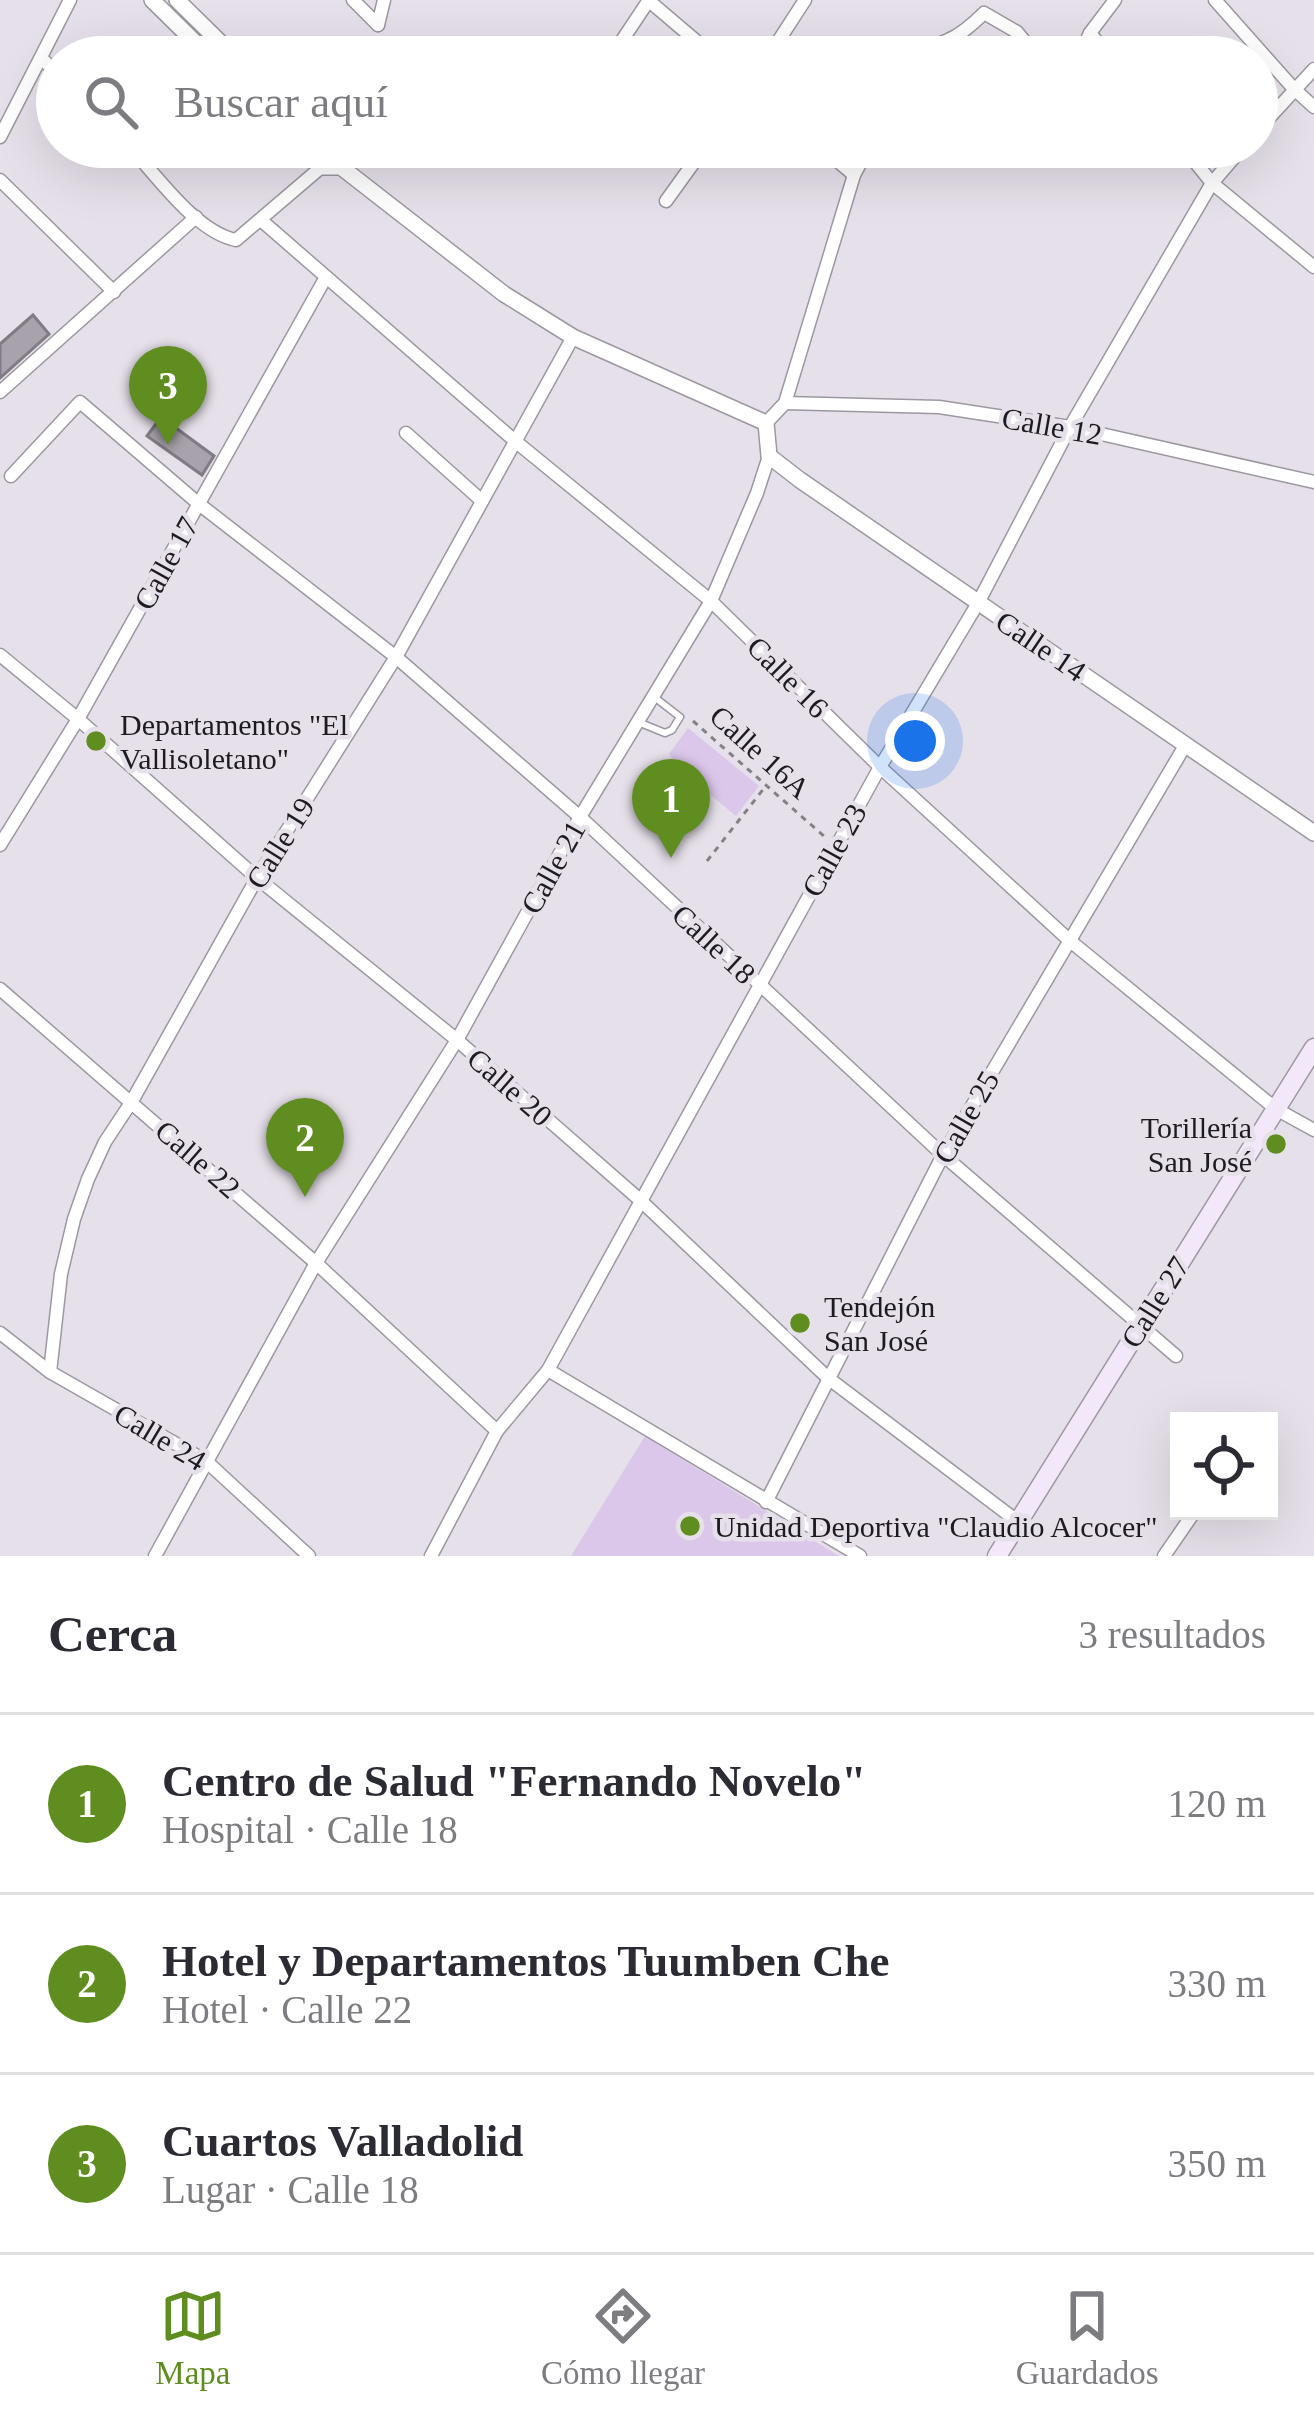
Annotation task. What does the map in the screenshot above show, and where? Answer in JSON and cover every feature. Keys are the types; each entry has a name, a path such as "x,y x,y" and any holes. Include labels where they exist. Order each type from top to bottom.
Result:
{"main road":[{"name":"Calle 27","path":"997,1556 1314,1048"}],"street":[{"path":"52,36 70,0"},
{"path":"152,0 189,36"},
{"path":"177,0 214,36"},
{"path":"352,0 378,25 384,0"},
{"path":"625,36 649,0 691,36"},
{"path":"782,36 806,0"},
{"path":"1089,36 1114,0"},
{"path":"1215,0 1247,36"},
{"path":"955,36 984,13 1020,36"},
{"path":"0,137 36,68"},
{"path":"1278,107 1314,69"},
{"path":"1278,71 1314,107"},
{"path":"150,168 214,233 236,240 321,168"},
{"path":"342,168 504,295 573,337 766,424 785,403 858,168"},
{"path":"666,201 690,168"},
{"path":"846,168 854,175"},
{"path":"1200,168 1314,268"},
{"name":"Calle 23","path":"431,1556 497,1431 548,1370 1070,428 1224,168"},
{"path":"0,180 114,292"},
{"path":"0,392 196,218"},
{"name":"Calle 16","path":"262,221 514,441 711,601 880,767 1069,940 1276,1109 1314,1130"},
{"name":"Calle 17","path":"0,844 77,719 326,278"},
{"name":"Calle 19","path":"50,1372 61,1274 74,1219 105,1142 257,878 397,657 573,337"},
{"name":"Calle 18","path":"11,476 80,402 199,504 397,657 580,818 943,1155 1176,1356"},
{"name":"Calle 12","path":"785,403 939,407 1070,428 1314,482"},
{"name":"Calle 21","path":"155,1556 316,1263 457,1040 580,818 711,601 769,456 766,424"},
{"path":"406,433 482,501"},
{"name":"Calle 14","path":"769,456 1314,833"},
{"name":"Calle 20","path":"0,655 257,878 457,1040 640,1200 828,1378 1017,1521"},
{"name":"Calle 25","path":"766,1502 943,1155 1186,744"},
{"name":"Calle 22","path":"0,989 316,1263 497,1431"},
{"name":"Calle 24","path":"0,1333 50,1372 206,1461 309,1556"},
{"path":"548,1370 860,1556"},
{"path":"1165,1556 1189,1520"}],"lane":[{"path":"638,722 664,734 676,724 680,717 653,696"}],"path":[{"name":"Calle 16A","path":"688,716 836,847"},
{"path":"707,861 766,785"}],"shaded area":[{"path":"688,728 759,786 736,816 680,770 669,754"},
{"name":"Unidad Deportiva \"Claudio Alcocer\"","path":"645,1436 839,1556 571,1556"}],"building":[{"path":"33,315 49,334 0,378 0,344"},
{"path":"161,417 214,456 202,475 147,436"}],"place":[{"name":"Cuartos Valladolid","path":"168,445"},
{"name":"Departamentos \"El Vallisoletano\"","path":"96,741"},
{"name":"Centro de Salud \"Fernando Novelo\"","path":"671,858"},
{"name":"Torillería San José","path":"1276,1144"},
{"name":"Hotel y Departamentos Tuumben Che","path":"305,1197"},
{"name":"Tendejón San José","path":"800,1323"},
{"name":"Unidad Deportiva \"Claudio Alcocer\"","path":"690,1526"}]}
